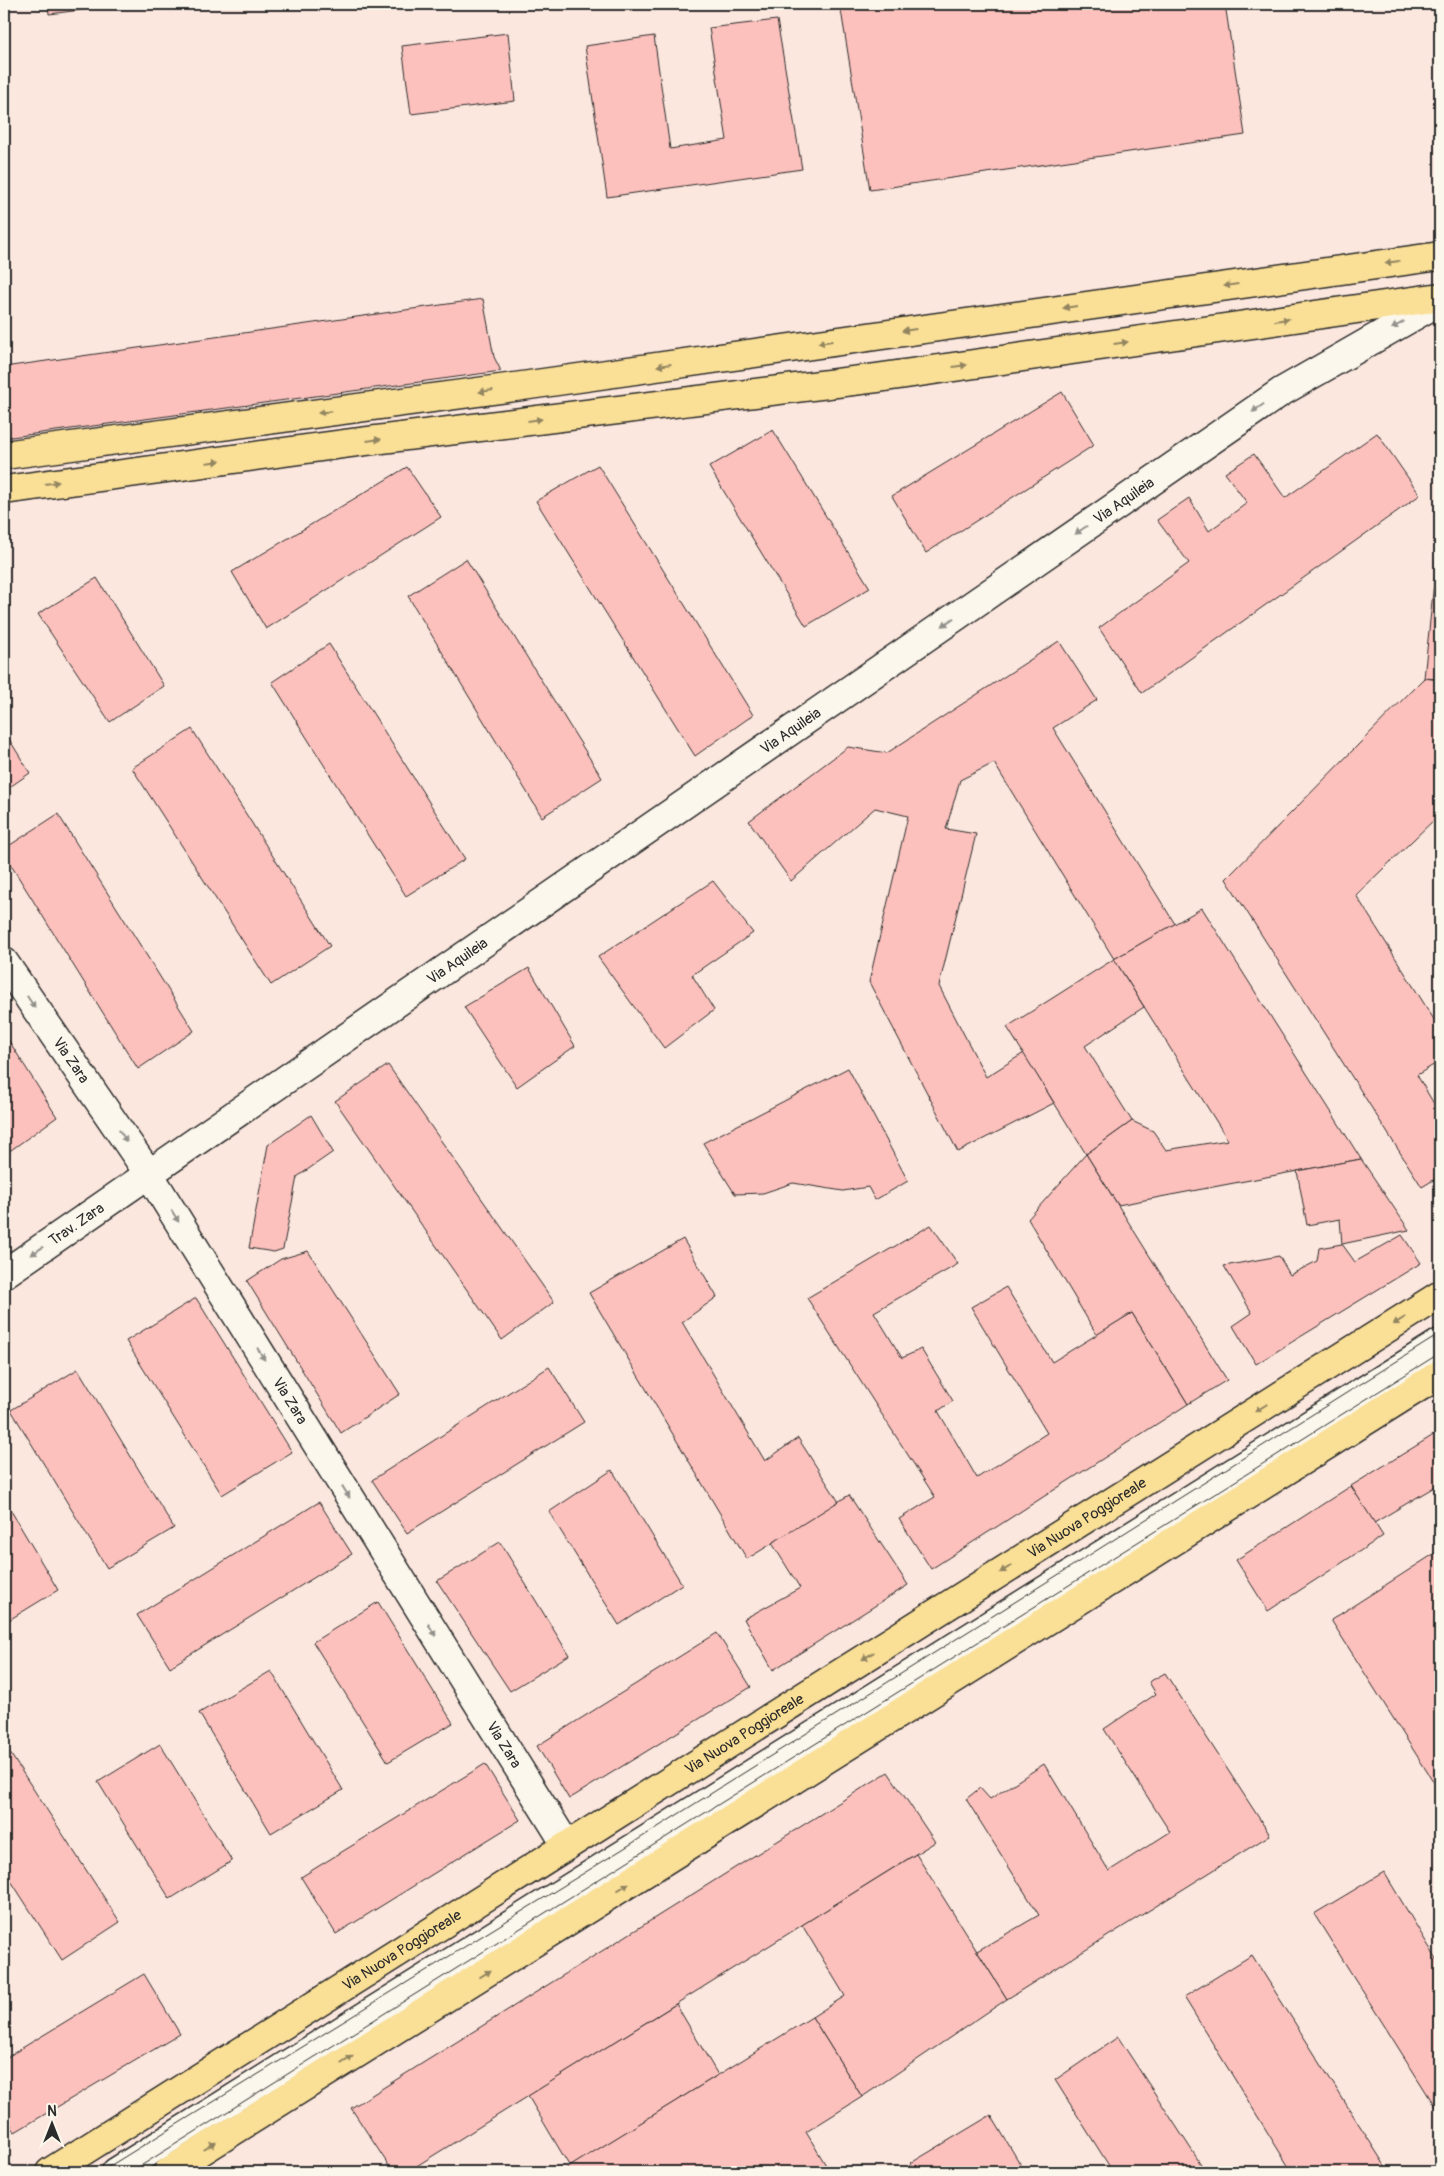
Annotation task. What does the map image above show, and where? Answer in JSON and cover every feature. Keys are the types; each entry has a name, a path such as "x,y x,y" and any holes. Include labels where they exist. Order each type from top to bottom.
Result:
{"main road":[{"path":"4,455 515,387 1440,256"},
{"path":"4,490 351,443 877,378 1440,297"},
{"name":"Via Nuova Poggioreale","path":"50,2172 1440,1295"},
{"path":"168,2172 1440,1374"}],"street":[{"name":"Via Aquileia","path":"149,1174 1280,392 1440,301"},
{"name":"Via Zara","path":"4,962 149,1174 566,1846"},
{"name":"Trav. Zara","path":"4,1274 149,1174"},
{"path":"116,2172 1440,1343"}],"building":[{"path":"48,4 129,4 49,14"},
{"path":"840,4 1225,4 1245,135 870,190"},
{"path":"777,20 802,169 607,197 585,46 654,36 670,149 727,140 709,28"},
{"path":"508,33 515,101 411,114 402,46"},
{"path":"483,299 494,357 501,371 4,438 4,367"},
{"path":"1062,392 1094,445 926,553 892,496"},
{"path":"773,430 870,588 806,626 709,467"},
{"path":"1377,433 1420,495 1142,693 1099,628 1189,563 1157,520 1189,498 1209,531 1247,503 1225,473 1254,454 1285,498"},
{"path":"598,465 753,715 695,756 536,501"},
{"path":"407,467 441,517 266,629 232,572"},
{"path":"1440,525 1440,679 1424,678"},
{"path":"466,559 602,778 542,817 408,596"},
{"path":"97,578 164,686 110,722 38,614"},
{"path":"1059,641 1097,700 1053,728 1175,924 1114,959 994,763 960,780 946,829 976,834 939,986 986,1077 1024,1053 1054,1103 958,1152 869,982 908,816 875,808 791,881 749,821 848,747 887,753"},
{"path":"329,644 465,859 406,896 272,682"},
{"path":"1424,678 1440,680 1440,814 1356,895 1440,1029 1440,1061 1417,1075 1440,1114 1440,1176 1422,1187 1226,879"},
{"path":"192,729 330,946 271,985 132,768"},
{"path":"4,731 30,773 4,791"},
{"path":"58,814 194,1031 138,1069 4,854 4,849"},
{"path":"713,881 753,933 692,975 714,1010 664,1048 598,957"},
{"path":"1202,908 1361,1159 1118,1205 1086,1154 1132,1121 1153,1131 1166,1150 1228,1140 1114,959"},
{"path":"1114,959 1144,1007 1085,1046 1132,1121 1086,1154 1007,1027"},
{"path":"529,968 575,1046 517,1087 464,1007"},
{"path":"4,1033 57,1117 4,1155"},
{"path":"388,1065 554,1302 502,1340 335,1101"},
{"path":"848,1068 908,1181 875,1200 868,1187 843,1191 793,1183 763,1193 735,1194 703,1143"},
{"path":"311,1115 333,1152 297,1177 283,1249 274,1252 249,1248 268,1145"},
{"path":"1086,1154 1227,1380 1188,1404 1132,1313 1097,1335 1028,1219"},
{"path":"1361,1159 1409,1230 1342,1244 1340,1219 1307,1225 1297,1171"},
{"path":"931,1225 958,1264 874,1312 902,1358 921,1349 953,1401 938,1411 977,1478 1047,1433 971,1307 1006,1287 1052,1362 1132,1313 1188,1404 931,1569 899,1519 935,1497 807,1298"},
{"path":"1402,1235 1421,1263 1256,1364 1233,1326 1252,1313 1224,1266 1279,1256 1290,1275 1317,1261 1319,1248 1342,1244 1355,1262"},
{"path":"683,1239 717,1297 682,1322 765,1461 798,1438 839,1502 747,1559 589,1293"},
{"path":"308,1251 400,1394 341,1433 247,1281 281,1259"},
{"path":"196,1298 292,1452 222,1495 126,1341"},
{"path":"549,1367 584,1422 407,1533 372,1480"},
{"path":"78,1369 174,1528 107,1568 11,1410"},
{"path":"1440,1431 1440,1493 1436,1486 1374,1523 1351,1486"},
{"path":"612,1470 682,1584 619,1625 549,1512"},
{"path":"1351,1486 1383,1536 1268,1611 1236,1560"},
{"path":"849,1495 908,1585 773,1670 744,1619 800,1588 772,1543"},
{"path":"4,1499 58,1590 4,1623"},
{"path":"319,1502 352,1554 170,1667 137,1615"},
{"path":"500,1542 569,1655 510,1691 437,1581"},
{"path":"1440,1550 1439,1649 1440,1792 1331,1620"},
{"path":"378,1602 453,1723 388,1762 313,1642"},
{"path":"717,1633 751,1687 569,1799 537,1746"},
{"path":"271,1671 343,1790 271,1833 199,1713"},
{"path":"1165,1673 1270,1835 1007,1999 977,1951 1039,1915 966,1799 980,1788 990,1799 1044,1764 1109,1871 1170,1832 1104,1729 1156,1694 1149,1682"},
{"path":"4,1744 120,1922 62,1960 4,1870"},
{"path":"160,1744 232,1861 170,1899 98,1782"},
{"path":"485,1764 520,1820 336,1934 301,1877"},
{"path":"888,1772 935,1842 407,2172 393,2172 351,2108"},
{"path":"916,1854 1007,1999 862,2097 812,2017 845,1996 802,1925"},
{"path":"1384,1872 1440,1965 1440,2114 1314,1914"},
{"path":"1252,1955 1389,2172 1292,2172 1184,1997"},
{"path":"144,1974 180,2034 15,2132 4,2113 4,2059"},
{"path":"676,2004 718,2075 570,2167 528,2096"},
{"path":"812,2017 862,2097 806,2132 830,2172 561,2172"},
{"path":"1118,2037 1206,2172 1113,2172 1055,2080"},
{"path":"991,2115 1025,2172 917,2172 911,2163"}],"tram line":[{"path":"100,2172 631,1844 1440,1334"},
{"path":"131,2172 1440,1353"}]}
